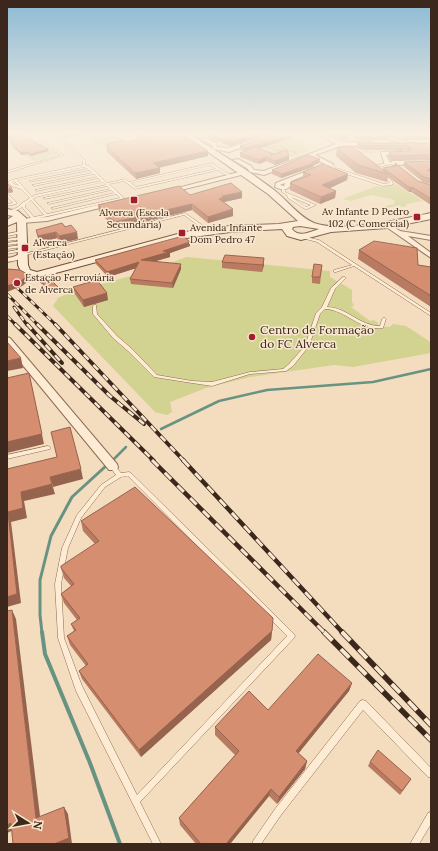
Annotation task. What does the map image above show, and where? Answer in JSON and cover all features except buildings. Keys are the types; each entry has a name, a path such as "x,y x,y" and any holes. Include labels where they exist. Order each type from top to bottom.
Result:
{"main road":[{"path":"243,173 280,200 314,231"},
{"path":"7,210 20,218"},
{"path":"294,213 295,219 287,231 300,236 314,231 387,225 431,216"},
{"path":"20,218 22,261 26,272 37,275 185,234 208,231 279,227 300,222 314,231"},
{"path":"7,223 20,218"}],"street":[{"path":"163,192 243,173"},
{"path":"283,188 277,186 307,173"},
{"path":"20,218 47,219 133,199"},
{"path":"387,225 431,256"},
{"path":"397,233 431,238"},
{"path":"7,260 16,259 22,244"},
{"path":"7,340 113,467"}],"lane":[{"path":"12,184 10,181 49,173"},
{"path":"30,181 71,173"},
{"path":"20,218 33,218 122,198 94,173 34,185"},
{"path":"129,183 175,173"},
{"path":"45,198 125,180 134,188 202,173"},
{"path":"225,173 231,176"},
{"path":"347,173 386,185"},
{"path":"365,180 380,185 391,184 391,182 378,173"},
{"path":"165,175 170,180"},
{"path":"26,177 58,212"},
{"path":"37,190 99,177"},
{"path":"15,180 46,215"},
{"path":"7,210 17,208 30,197 103,181"},
{"path":"7,185 12,184 22,188"},
{"path":"283,188 284,192 289,195 314,205 306,208 289,195"},
{"path":"49,203 112,189"},
{"path":"54,208 117,193"},
{"path":"7,194 15,203 7,210"},
{"path":"24,203 23,207 33,218"},
{"path":"7,248 185,214 208,231"},
{"path":"314,231 354,265 431,315"},
{"path":"7,235 22,244"},
{"path":"7,240 22,244"},
{"path":"7,244 22,244"},
{"path":"7,253 22,244"},
{"path":"335,272 354,265"},
{"path":"95,306 95,314 106,329 156,376 212,384 250,373 284,370 291,365 307,346 318,313 324,308 333,288 344,278"},
{"path":"324,308 333,308 357,321 375,327 382,327 384,319"},
{"path":"7,457 48,448"},
{"path":"136,801 292,636 129,474 113,467 103,486 79,517 65,548 58,584 60,638 79,688 157,844"},
{"path":"256,844 278,812 363,704 431,774"},
{"path":"414,844 431,816"}],"green space":[{"path":"394,183 423,201 406,204 407,206 402,207 399,205 384,209 382,207 394,204 395,201 392,199 371,195 351,201 342,199 377,186 382,187"},
{"name":"Centro de Formação do FC Alverca","path":"187,257 330,271 330,277 352,290 352,302 354,306 351,307 370,321 374,320 378,323 378,326 390,327 393,324 406,326 431,343 431,353 353,367 334,365 250,377 206,388 170,402 172,412 167,415 155,412 53,306 58,298 69,293 138,274"}],"waterway":[{"path":"161,429 219,401 267,390 373,382 431,369"},
{"path":"111,462 126,447"},
{"path":"42,633 40,615 40,580 51,536 72,497 107,465"},
{"path":"42,632 45,654 90,763 120,844"}],"railway":[{"path":"7,278 55,324"},
{"path":"7,294 37,324"},
{"path":"14,307 27,325"},
{"path":"7,316 15,324"},
{"path":"15,324 154,461"},
{"path":"27,324 62,363"},
{"path":"37,324 110,396 144,424"},
{"path":"55,324 184,461"},
{"path":"152,460 324,632"},
{"path":"183,460 343,633"},
{"path":"324,632 431,740"},
{"path":"342,632 431,725"}],"place":[{"name":"Alverca (Escola Secundária)","path":"134,200"},
{"name":"Av Infante D Pedro 102 (C Comercial)","path":"417,217"},
{"name":"Avenida Infante Dom Pedro 47","path":"182,233"},
{"name":"Alverca (Estação)","path":"25,248"},
{"name":"Estação Ferroviária de Alverca","path":"17,283"},
{"name":"Centro de Formação do FC Alverca","path":"252,337"}]}
